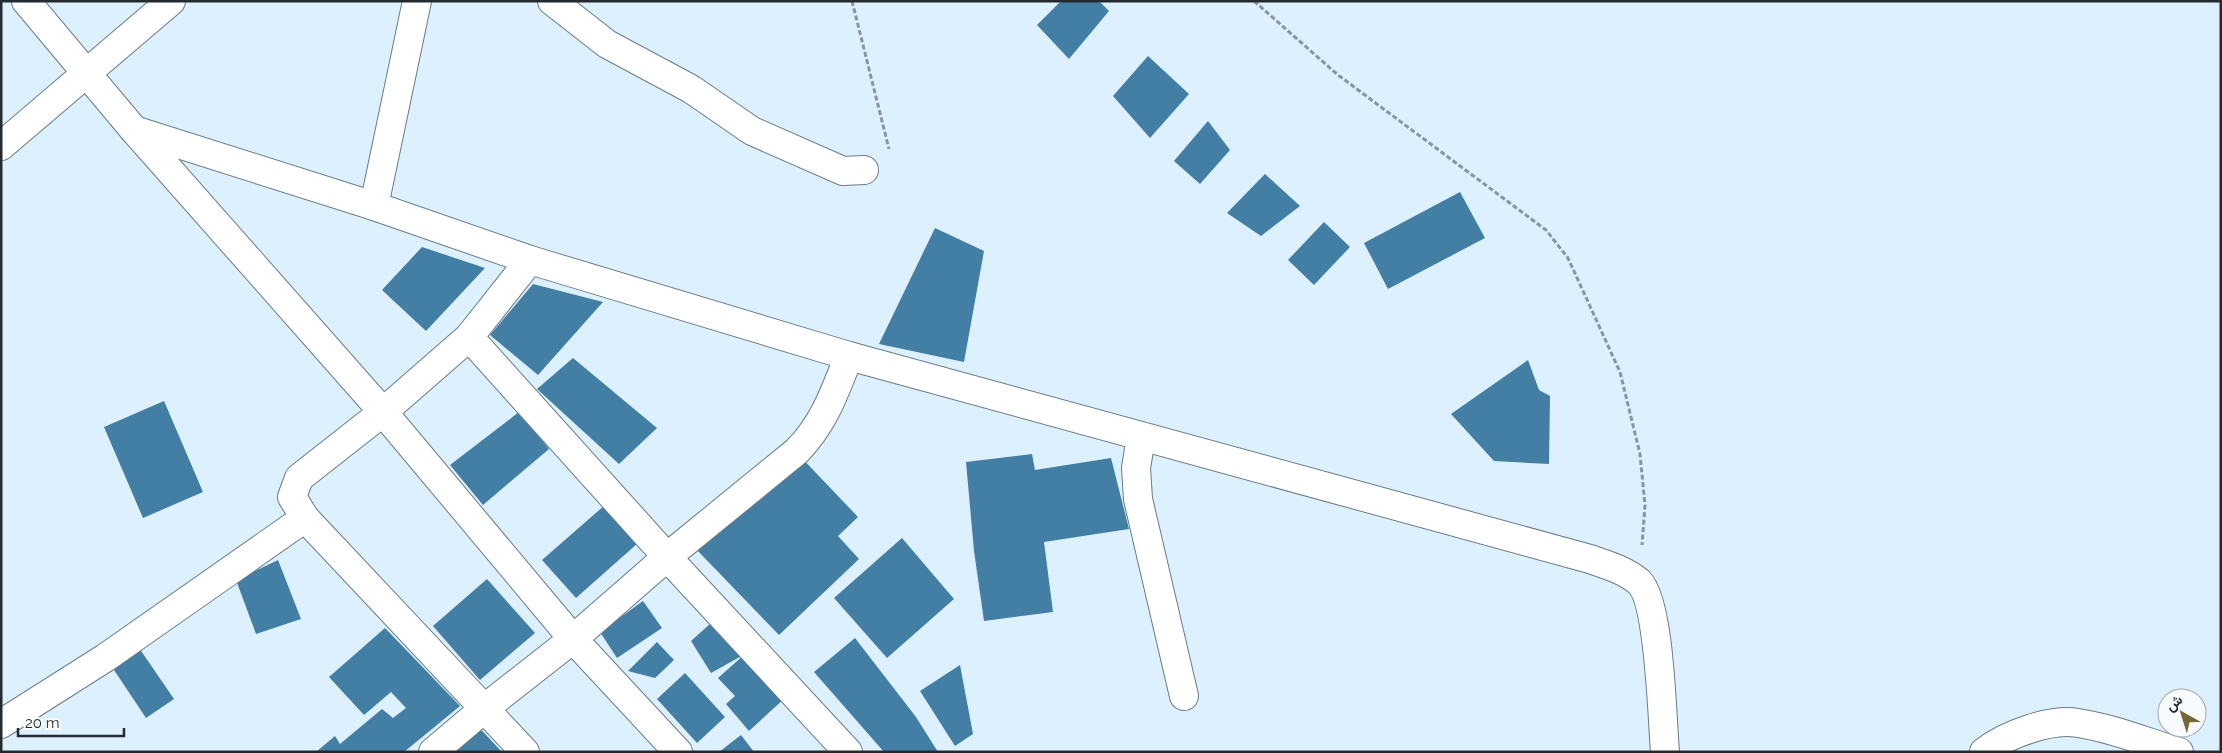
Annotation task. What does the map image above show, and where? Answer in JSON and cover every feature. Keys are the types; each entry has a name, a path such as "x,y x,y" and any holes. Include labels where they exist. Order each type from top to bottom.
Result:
{"street":[{"path":"26,1 134,130 382,412 573,639 678,752"},
{"path":"1,146 171,1"},
{"path":"374,206 416,1"},
{"path":"552,1 607,44 691,89 752,131 844,171 864,170"},
{"path":"134,130 374,206 530,260 849,356 1590,559 1621,570 1640,583 1655,619 1665,752"},
{"path":"525,752 305,518 292,497 299,478 382,412 469,337 530,260"},
{"path":"469,337 667,557 848,752"},
{"path":"433,752 484,708 573,639 667,557 797,451 813,434 827,410 849,356"},
{"path":"1141,437 1136,468 1138,498 1184,696"},
{"path":"1,724 105,658 305,518"},
{"path":"1984,752 2022,731 2055,724 2077,722 2179,752"}],"path":[{"path":"852,1 890,154 864,170"},
{"path":"1254,1 1338,75 1546,230 1568,258 1620,372 1640,454 1645,505 1640,583"}],"building":[{"path":"1061,1 1099,1 1109,11 1069,59 1037,25"},
{"path":"1148,56 1189,94 1150,138 1113,96"},
{"path":"1208,121 1230,150 1200,184 1174,161"},
{"path":"1265,174 1300,206 1261,236 1227,213"},
{"path":"1460,192 1485,238 1388,289 1364,243"},
{"path":"1324,222 1350,247 1314,285 1288,260"},
{"path":"935,228 984,251 964,362 879,344"},
{"path":"422,247 485,268 426,331 382,290"},
{"path":"533,284 603,302 538,375 490,335"},
{"path":"573,358 657,428 619,464 537,389"},
{"path":"1528,360 1539,390 1550,396 1549,464 1494,461 1451,414"},
{"path":"164,401 203,492 143,518 104,427"},
{"path":"519,412 549,449 483,505 450,465"},
{"path":"796,452 858,517 838,536 859,559 779,635 695,548"},
{"path":"1032,454 1035,470 1111,458 1129,529 1044,542 1053,612 984,621 974,551 966,462"},
{"path":"605,505 638,543 576,598 542,560"},
{"path":"902,538 954,599 887,658 834,598"},
{"path":"278,560 301,619 256,634 236,580"},
{"path":"487,579 535,633 480,680 433,626"},
{"path":"643,601 662,628 617,658 600,632"},
{"path":"711,623 745,654 711,673 691,641"},
{"path":"385,628 460,706 404,752 316,752 335,736 340,744 382,709 393,718 406,708 391,692 364,715 329,677"},
{"path":"855,638 916,717 938,752 884,752 814,672"},
{"path":"135,642 174,699 146,718 108,661"},
{"path":"657,642 674,660 655,678 628,671"},
{"path":"745,654 785,698 749,731 726,704 735,696 718,678"},
{"path":"960,665 973,734 955,746 920,691"},
{"path":"685,673 725,717 697,743 657,699"},
{"path":"472,720 502,752 438,752"},
{"path":"741,735 754,752 719,752"}]}
